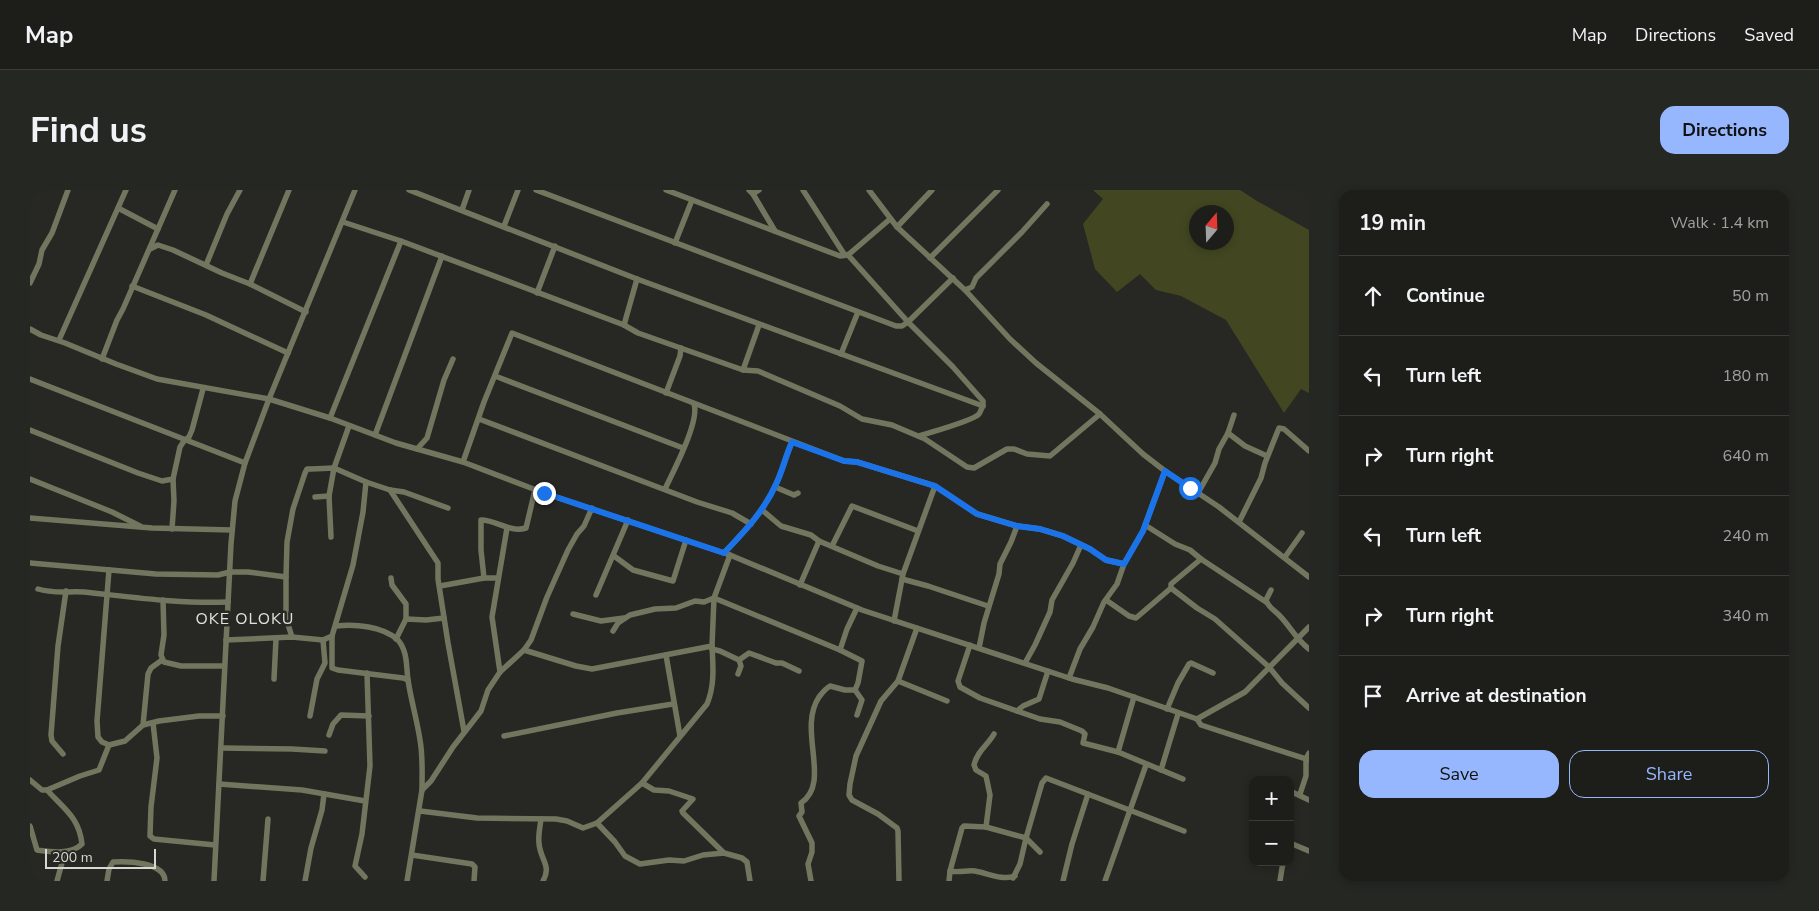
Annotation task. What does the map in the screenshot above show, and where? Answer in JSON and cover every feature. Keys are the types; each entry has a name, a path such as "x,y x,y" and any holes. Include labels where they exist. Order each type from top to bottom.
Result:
{"street":[{"path":"30,280 39,264 42,250 55,226 68,190"},
{"path":"59,340 126,190"},
{"path":"102,359 118,316 150,249 175,190"},
{"path":"206,265 227,214 240,190"},
{"path":"250,284 289,190"},
{"path":"214,881 232,530 239,483 269,399 356,190"},
{"path":"409,190 419,192 637,279 759,325 983,406"},
{"path":"462,210 469,190"},
{"path":"504,226 518,190"},
{"path":"536,190 896,326 902,326 908,322 953,278"},
{"path":"666,190 840,256 848,255 890,219"},
{"path":"803,190 844,254 848,255 983,401 980,413 968,420 919,436"},
{"path":"869,190 897,227 953,278 1010,339 1036,363 1100,414 1165,471 1239,522 1309,577"},
{"path":"897,227 932,190"},
{"path":"930,258 998,190"},
{"path":"754,191 776,231"},
{"path":"675,243 692,200"},
{"path":"965,290 972,287 976,278 1022,232 1046,204"},
{"path":"118,208 157,232"},
{"path":"343,222 442,256 624,325 638,333 743,370 758,371 840,406 862,419 892,425 919,436 965,467 974,468 1007,449 1014,449 1027,454 1050,456 1100,414"},
{"path":"157,232 157,241 161,245 250,284 306,312"},
{"path":"330,418 401,241"},
{"path":"150,249 161,245"},
{"path":"537,293 556,246"},
{"path":"375,435 442,256"},
{"path":"624,325 637,279"},
{"path":"132,286 206,315 288,353"},
{"path":"842,354 858,312"},
{"path":"743,370 759,325"},
{"path":"30,329 41,335 59,340 102,359 157,379 203,389 269,399 330,418 417,449 463,462 535,490 727,554 857,608 1069,678 1134,697 1178,714 1199,718 1242,694 1309,627"},
{"path":"463,462 512,333 844,461 857,462 935,486 977,514 1017,526 1045,530 1070,538 1106,560 1124,564"},
{"path":"666,393 680,356 680,348"},
{"path":"417,449 427,438 444,380 453,359"},
{"path":"495,376 683,448"},
{"path":"30,379 245,463"},
{"path":"172,529 173,479 180,447 184,440 189,437 192,430 203,389"},
{"path":"665,489 689,436 696,410 694,404"},
{"path":"1198,493 1215,463 1234,415"},
{"path":"478,419 712,508 732,513 751,524"},
{"path":"331,537 329,496 334,468 349,426"},
{"path":"1239,522 1261,478 1267,456 1280,428 1284,429 1309,451"},
{"path":"30,430 138,473 162,481 173,479"},
{"path":"1228,433 1245,446 1267,456"},
{"path":"420,811 477,818 562,820 583,828 597,823 642,783 704,709 710,697 714,598 727,554 762,510 775,487 792,442"},
{"path":"292,637 286,618 287,542 293,509 308,469 334,468 366,482 390,490 404,492 448,508"},
{"path":"1069,678 1080,649 1106,600 1117,584 1124,564 1145,525 1165,471"},
{"path":"30,479 112,512 141,527"},
{"path":"366,482 363,512 353,565 332,636 332,668 408,680"},
{"path":"894,621 902,577 935,486"},
{"path":"775,487 794,495 798,493"},
{"path":"390,490 438,563 444,618 464,731"},
{"path":"484,578 481,550 481,520 507,528 526,528 535,490"},
{"path":"315,497 329,496"},
{"path":"832,546 852,506 918,531"},
{"path":"422,790 431,782 464,731 481,711 488,690 500,672 524,650 534,632 568,550 584,526 592,508"},
{"path":"762,510 781,526 811,534 819,541 902,577 988,606"},
{"path":"30,518 172,529 232,530"},
{"path":"596,595 628,520"},
{"path":"1145,525 1175,544 1190,550 1266,602 1268,606 1280,615 1298,640 1309,649"},
{"path":"979,648 1000,564 1017,526"},
{"path":"500,672 492,617 507,528"},
{"path":"1285,557 1302,533"},
{"path":"614,556 632,570 673,581 686,540"},
{"path":"800,585 819,541"},
{"path":"1024,663 1035,645 1050,612 1052,600 1081,545"},
{"path":"1106,600 1129,616 1136,618 1171,588 1171,584 1202,559"},
{"path":"30,563 185,575 218,575 230,572 286,577"},
{"path":"110,570 97,734 102,742 109,745 125,741 143,725 199,716 222,716"},
{"path":"391,578 392,585 406,604 406,619 396,639"},
{"path":"440,586 484,578 498,578"},
{"path":"1171,588 1215,619 1269,667 1291,693 1309,708"},
{"path":"38,589 51,593 66,591 163,600 228,602"},
{"path":"1266,602 1270,590"},
{"path":"63,754 52,741 51,735 58,646 66,591"},
{"path":"573,614 601,622 626,618 655,609 676,608 714,598 840,650 862,661 855,690"},
{"path":"163,600 164,635 162,660 166,663 181,666 224,666"},
{"path":"840,650 857,608"},
{"path":"406,619 426,620 444,618"},
{"path":"613,631 618,623 626,618"},
{"path":"336,626 346,625 374,628 396,639 405,653 408,680 421,743 422,790 407,881"},
{"path":"898,881 897,828 878,814 852,800 849,795 856,756 881,700 898,681 917,628"},
{"path":"226,640 292,637 323,640 332,636"},
{"path":"274,679 276,639"},
{"path":"310,716 316,679 325,663 323,640"},
{"path":"970,645 958,686 980,698 1040,719 1060,722 1082,731 1085,734 1083,743 1118,752 1183,779"},
{"path":"524,650 592,669 712,648 739,660 741,666 738,674"},
{"path":"739,660 749,653 799,671"},
{"path":"666,655 680,736"},
{"path":"143,725 148,674 151,668 162,660"},
{"path":"1167,709 1188,664 1191,663 1213,673"},
{"path":"1017,711 1023,706 1039,699 1048,671"},
{"path":"365,877 355,866 362,834 370,766 367,673"},
{"path":"898,681 947,701"},
{"path":"811,881 808,864 812,852 812,843 799,816 802,812 801,803 806,798 816,771 811,741 811,715 816,702 830,686 845,690 855,690"},
{"path":"855,690 862,700 857,715"},
{"path":"1118,752 1134,697"},
{"path":"504,736 617,713 673,704"},
{"path":"329,735 333,724 343,714 369,716"},
{"path":"1161,770 1178,714"},
{"path":"1199,718 1201,725 1308,758 1306,776 1300,794"},
{"path":"153,723 157,758 151,807 150,836 154,839 215,845"},
{"path":"986,827 990,790 986,776 976,770 974,765 980,751 988,745 994,734"},
{"path":"30,780 42,790 47,790 99,770 109,745"},
{"path":"221,748 325,751"},
{"path":"1105,881 1146,765"},
{"path":"950,871 974,871 1013,879 1042,783 1046,778 1184,831"},
{"path":"642,783 654,790 669,791 693,799 684,808 683,813 724,853"},
{"path":"220,784 282,788 365,801"},
{"path":"30,826 37,850 66,852 80,847 82,844 72,814 47,790"},
{"path":"1294,792 1309,800"},
{"path":"305,881 324,794"},
{"path":"1063,881 1072,844 1088,794"},
{"path":"263,881 268,819"},
{"path":"541,819 539,843 541,858 547,869 547,874 543,881"},
{"path":"597,823 625,856 640,864 669,860 684,861 703,855 724,853 742,858 747,862 750,881"},
{"path":"949,881 950,871 964,826 986,827 1026,838 1040,852"},
{"path":"1294,844 1309,851"},
{"path":"57,881 66,852"},
{"path":"412,855 472,864 475,867 474,881"},
{"path":"108,881 109,869 113,862 120,861 156,867 165,875 165,881"},
{"path":"1280,881 1282,866"}],"green space":[{"path":"1093,190 1240,190 1309,230 1309,393 1301,389 1284,413 1226,320 1181,296 1156,290 1140,274 1117,292 1095,269 1083,224 1103,199"}],"district":[{"name":"OKE OLOKU","path":"245,619"}],"route":[{"path":"544,493 585,505 724,553 751,524 765,505 778,482 792,442 844,461 857,462 935,486 977,514 1017,526 1040,529 1070,538 1106,560 1124,564 1143,531 1165,471 1190,488"}]}
